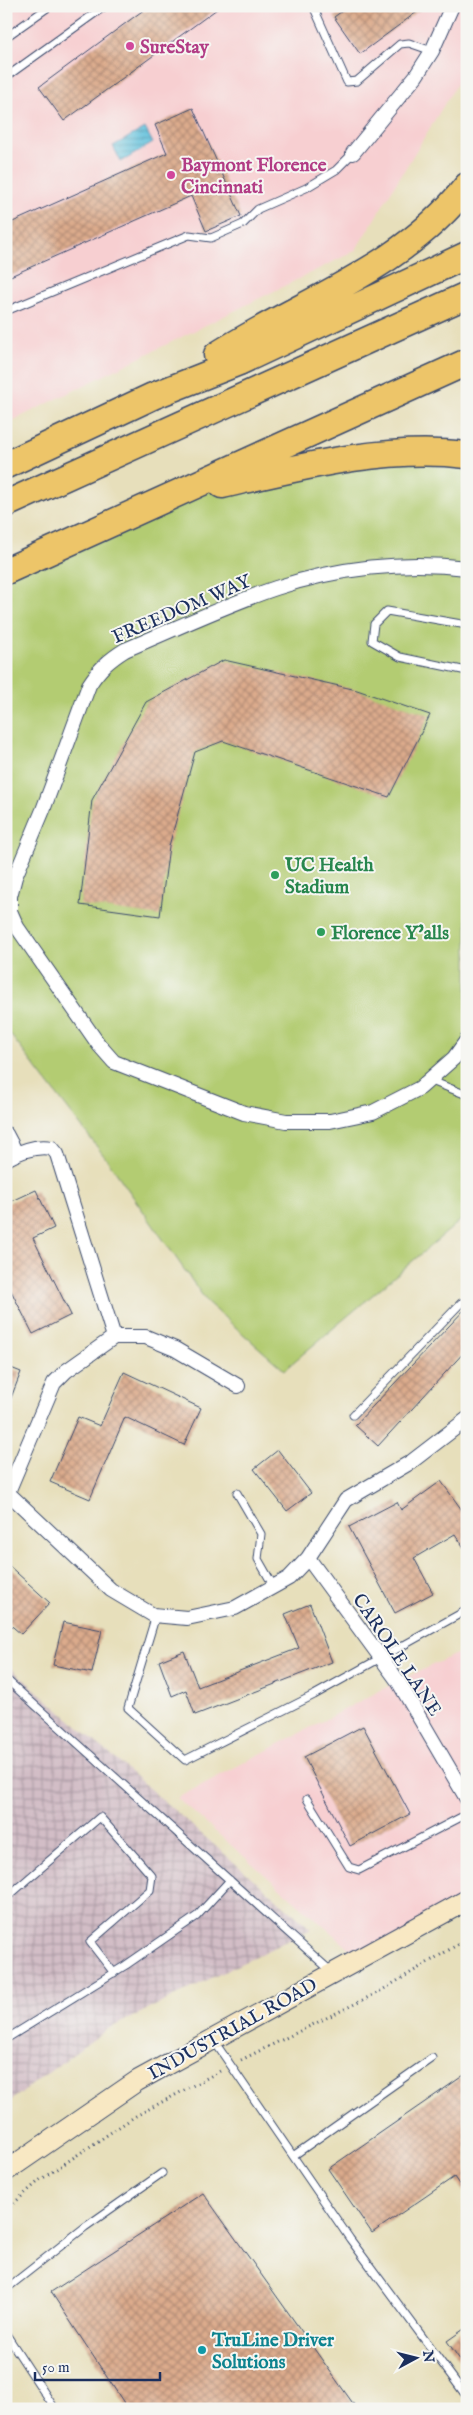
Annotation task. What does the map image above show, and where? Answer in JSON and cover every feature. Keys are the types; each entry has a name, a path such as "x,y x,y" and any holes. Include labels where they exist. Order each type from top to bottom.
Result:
{"highway":[{"path":"153,396 233,345 342,287 401,250 430,225 467,186"},
{"path":"6,465 153,396 239,362 467,255"},
{"path":"6,504 467,295"},
{"path":"6,571 467,362"},
{"path":"163,499 315,464 419,454 467,455"}],"main road":[{"name":"INDUSTRIAL ROAD","path":"6,2171 137,2081 212,2038 467,1900"}],"street":[{"path":"354,153 416,76 432,52 452,6"},
{"name":"FREEDOM WAY","path":"8,896 44,807 89,685 99,669 113,658 125,650 276,588 321,576 360,569 407,565 441,565 467,568"},
{"path":"8,896 10,911 17,927 99,1045 114,1062 244,1113 286,1121 330,1121 373,1112 420,1088 454,1058 466,1043"},
{"path":"6,1134 11,1156 41,1146 52,1148 57,1154 114,1337"},
{"path":"238,1386 175,1349 146,1337 114,1337 66,1371 54,1383 7,1492 112,1590 156,1615 187,1618 235,1608 289,1578 308,1558 346,1500 411,1462 466,1421"},
{"name":"CAROLE LANE","path":"308,1558 398,1681 467,1799"}],"lane":[{"path":"6,37 50,6"},
{"path":"6,77 105,6"},
{"path":"313,6 347,82 357,81 400,44 409,43 432,52"},
{"path":"6,311 189,235 211,238 243,224 258,209 306,188 336,170 354,153"},
{"path":"467,625 387,611 374,624 372,641 400,657 467,671"},
{"path":"429,1080 467,1095"},
{"path":"353,1415 461,1303 467,1301"},
{"path":"237,1493 261,1534 258,1559 274,1587"},
{"path":"156,1615 128,1708 185,1760 382,1659 467,1610"},
{"path":"6,1679 333,1973"},
{"path":"307,1799 349,1867 359,1870 467,1814"},
{"path":"6,1898 100,1817 152,1876 150,1890 90,1942 114,1973"},
{"path":"6,2039 114,1973 197,1916 230,1880"},
{"path":"212,2038 350,2239 467,2397"},
{"path":"293,2156 432,2058"},
{"path":"6,2289 85,2226 162,2173"},
{"path":"6,2334 55,2409"}],"path":[{"path":"256,2052 377,1992 467,1939"},
{"path":"6,2210 40,2180 134,2117 212,2076"}],"shaded area":[{"path":"6,6 467,6 467,67 355,251 6,424"},
{"path":"467,1649 467,1900 360,1958 177,1798 398,1681"},
{"path":"6,1664 311,1929 106,2030 6,2104"}],"green space":[{"name":"UC Health Stadium","path":"467,455 467,1215 284,1370 207,1302 108,1161 6,1029 6,571 163,499 315,463"}],"water":[{"path":"145,128 153,143 121,162 113,146"}],"building":[{"name":"SureStay","path":"149,6 221,6 64,121 39,87"},
{"path":"349,6 425,6 360,54 334,17"},
{"name":"Baymont Florence Cincinnati","path":"193,108 241,216 206,231 191,196 6,278 6,225 167,153 155,125"},
{"path":"224,660 357,690 430,715 389,797 223,741 195,752 169,846 160,916 80,905 92,800 146,702"},
{"path":"36,1190 54,1228 33,1238 71,1315 33,1334 6,1281 6,1204"},
{"path":"467,1307 467,1349 378,1446 355,1425"},
{"path":"6,1366 21,1372 7,1408 6,1408"},
{"path":"124,1372 201,1408 184,1445 125,1417 90,1499 50,1482 78,1417 100,1426"},
{"path":"278,1450 311,1493 287,1511 254,1469"},
{"path":"441,1481 467,1517 467,1552 455,1534 414,1558 433,1593 395,1613 349,1527 397,1502 401,1510"},
{"path":"6,1563 50,1603 21,1634 6,1621"},
{"path":"310,1604 332,1662 195,1715 186,1690 172,1696 159,1661 184,1651 198,1687 299,1648 285,1614"},
{"path":"63,1622 102,1630 92,1673 53,1665"},
{"path":"363,1726 410,1814 350,1846 304,1757"},
{"path":"467,2073 467,2196 454,2177 372,2233 328,2169"},
{"name":"TruLine Driver Solutions","path":"203,2193 357,2409 128,2409 51,2292"},
{"path":"467,2327 467,2370 447,2341"}],"place":[{"name":"SureStay","path":"130,46"},
{"name":"Baymont Florence Cincinnati","path":"171,175"},
{"name":"UC Health Stadium","path":"275,875"},
{"name":"Florence Y'alls","path":"321,932"},
{"name":"TruLine Driver Solutions","path":"202,2350"}]}
